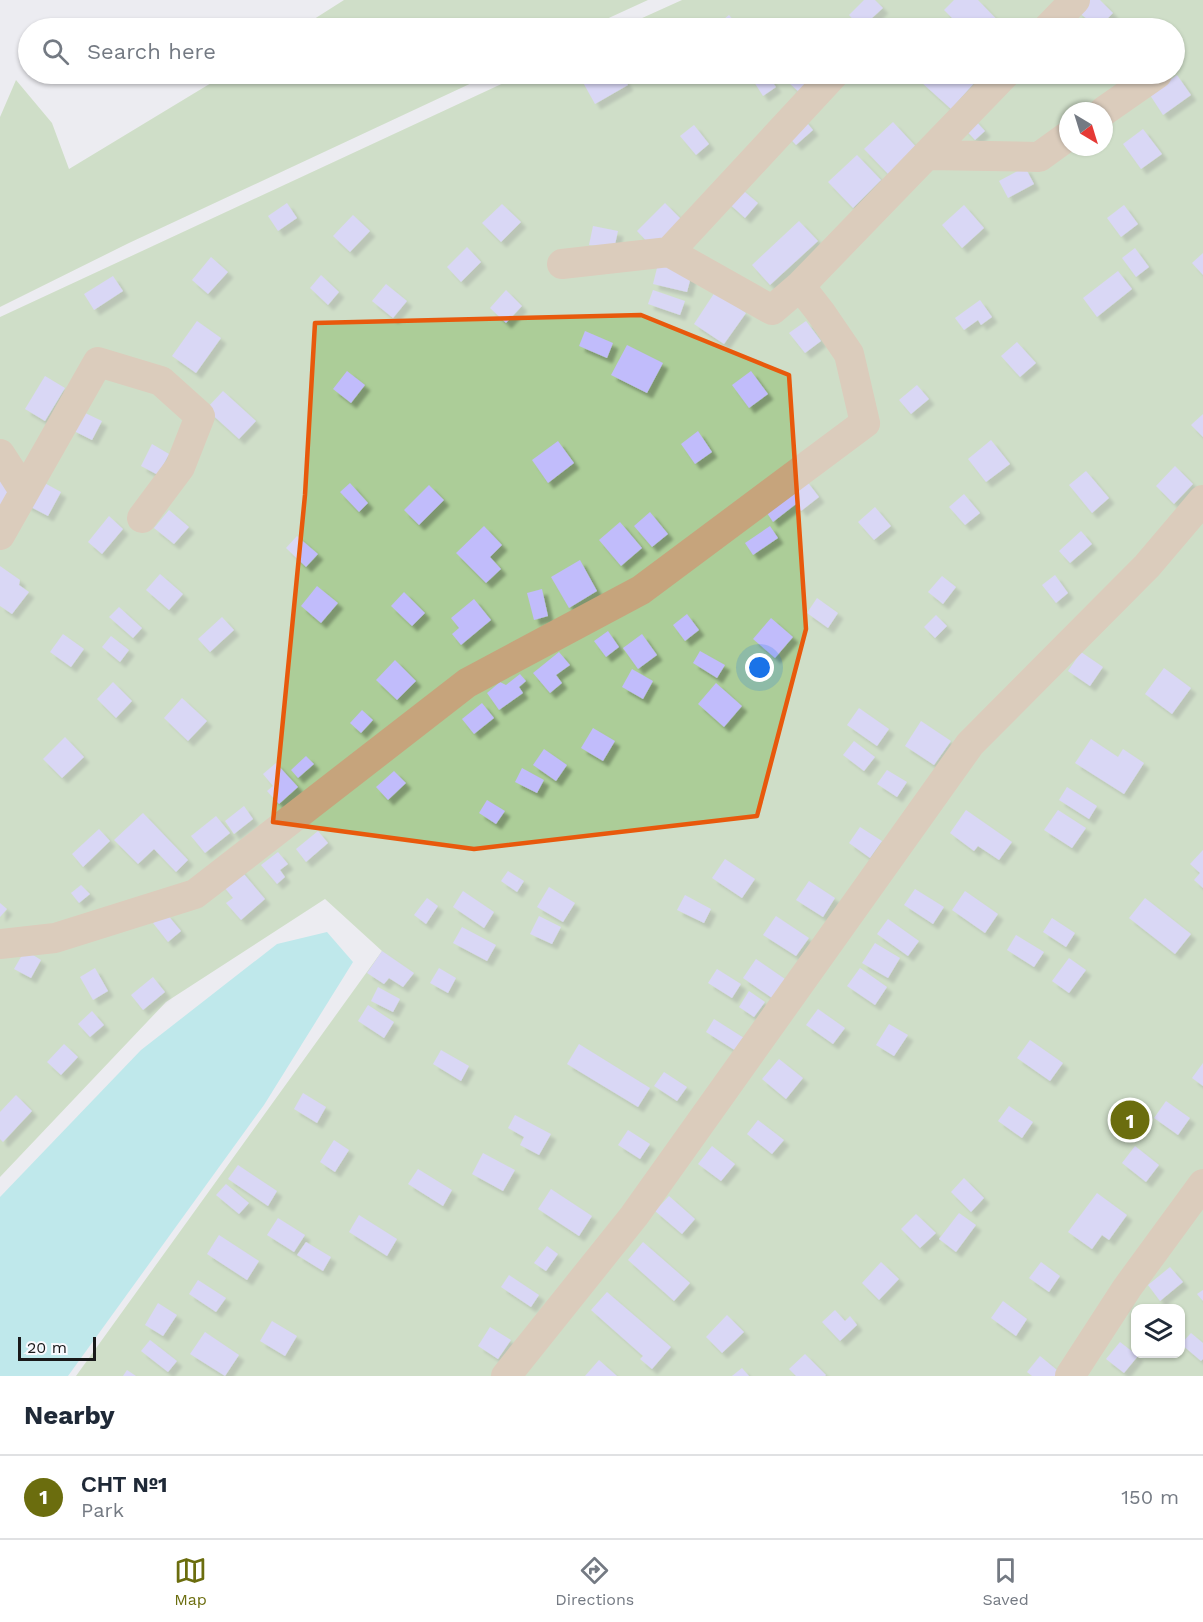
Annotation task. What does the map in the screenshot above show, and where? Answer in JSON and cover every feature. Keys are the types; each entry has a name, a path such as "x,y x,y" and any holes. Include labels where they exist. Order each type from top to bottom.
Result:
{"street":[{"path":"1057,18 1074,0"},
{"path":"669,252 825,84"},
{"path":"562,264 669,252 772,310 800,286 995,84"},
{"path":"1113,105 1143,84"},
{"path":"928,155 1039,157 1059,143"},
{"path":"0,944 56,938 195,894 467,683 640,590 865,423 849,354 800,286"},
{"path":"0,535 98,362 161,381 200,416 180,467 142,518"},
{"path":"0,454 24,491"},
{"path":"506,1376 634,1216 970,744 1147,566 1203,500"},
{"path":"1070,1376 1127,1288 1203,1184"}],"highlighted area":[{"path":"641,315 789,375 806,629 757,816 474,849 273,822 305,495 315,323"}],"green space":[{"path":"344,0 648,0 609,18 316,18"},
{"path":"682,0 1203,0 1203,1376 76,1376 382,951 325,899 166,1002 0,1177 0,317 501,84 1185,84 1185,18 642,18"},
{"path":"16,80 52,123 69,169 209,84 470,84 129,243 0,307 0,117"}],"water":[{"path":"327,932 353,962 264,1105 68,1376 0,1376 0,1197 141,1050 277,944"}],"building":[{"path":"864,0 875,0 883,8 872,18 852,18 849,15"},
{"path":"954,0 978,0 995,18 952,18 944,10"},
{"path":"1088,0 1100,0 1113,13 1108,18 1086,18 1077,11"},
{"path":"584,84 628,85 595,104"},
{"path":"755,84 774,84 776,87 763,96"},
{"path":"790,84 809,84 800,93"},
{"path":"923,84 973,84 951,109"},
{"path":"1165,84 1183,84 1191,95 1163,115 1150,95"},
{"path":"803,118 813,130 796,145 785,133"},
{"path":"973,118 985,131 975,140 963,127"},
{"path":"893,122 918,149 890,176 864,149"},
{"path":"694,125 709,144 696,155 680,136"},
{"path":"1143,129 1162,154 1141,169 1123,144"},
{"path":"857,155 881,180 853,208 828,182"},
{"path":"1025,167 1034,184 1008,198 999,181"},
{"path":"739,187 758,203 745,218 726,201"},
{"path":"287,203 297,218 278,231 268,216"},
{"path":"665,203 683,221 654,249 637,231"},
{"path":"502,204 521,222 501,242 482,223"},
{"path":"964,205 984,228 962,248 942,225"},
{"path":"1124,205 1138,224 1121,237 1107,218"},
{"path":"353,215 370,231 350,252 333,236"},
{"path":"799,221 818,241 770,285 752,265"},
{"path":"593,226 618,231 614,249 589,245"},
{"path":"467,247 481,262 461,282 447,267"},
{"path":"1135,248 1149,267 1136,277 1122,258"},
{"path":"1203,253 1203,275 1192,263"},
{"path":"211,257 228,272 208,294 192,280"},
{"path":"658,264 692,273 687,292 653,284"},
{"path":"1118,271 1132,289 1097,317 1083,298"},
{"path":"321,275 339,292 328,305 310,288"},
{"path":"113,276 123,291 94,310 84,294"},
{"path":"386,284 407,301 393,318 372,301"},
{"path":"506,290 522,306 506,323 490,308"},
{"path":"653,290 685,301 680,315 648,304"},
{"path":"715,292 746,313 724,344 694,324"},
{"path":"980,300 992,317 981,325 978,320 964,330 955,318"},
{"path":"197,321 221,338 196,373 172,356"},
{"path":"806,321 821,341 805,353 789,333"},
{"path":"585,331 613,343 607,358 579,346"},
{"path":"1017,342 1036,363 1020,377 1001,356"},
{"path":"627,345 663,363 647,393 611,375"},
{"path":"347,371 365,385 351,403 333,389"},
{"path":"751,371 768,394 749,408 732,385"},
{"path":"45,376 65,388 45,421 25,409"},
{"path":"917,385 929,399 911,414 899,400"},
{"path":"223,391 256,421 239,439 206,409"},
{"path":"81,411 102,421 92,440 72,430"},
{"path":"1203,414 1203,437 1191,425"},
{"path":"698,431 712,452 695,464 681,444"},
{"path":"991,440 1010,464 986,482 968,459"},
{"path":"558,441 574,463 548,483 532,460"},
{"path":"152,444 169,454 158,475 141,466"},
{"path":"1175,466 1193,484 1174,504 1156,486"},
{"path":"1086,471 1109,498 1092,513 1069,485"},
{"path":"39,480 61,492 48,516 25,504"},
{"path":"806,480 819,497 801,511 796,504 773,522 765,510"},
{"path":"0,481 13,489 0,512"},
{"path":"350,483 368,503 359,512 340,492"},
{"path":"429,485 444,500 419,525 404,510"},
{"path":"964,494 980,513 965,525 949,507"},
{"path":"875,507 891,526 874,540 858,522"},
{"path":"169,510 189,527 174,544 154,528"},
{"path":"650,512 668,534 652,547 634,526"},
{"path":"109,516 123,529 102,554 88,542"},
{"path":"620,522 642,548 621,566 599,540"},
{"path":"484,526 502,545 490,557 501,569 486,583 456,553"},
{"path":"770,526 778,538 753,555 745,543"},
{"path":"1081,531 1092,544 1070,563 1059,551"},
{"path":"297,536 318,554 306,567 286,548"},
{"path":"580,560 597,591 569,608 551,577"},
{"path":"0,566 20,580 19,585 29,592 12,614 0,606"},
{"path":"160,574 183,594 169,610 146,590"},
{"path":"1055,575 1068,593 1056,603 1042,585"},
{"path":"942,576 956,587 943,604 928,592"},
{"path":"317,586 338,603 321,623 301,606"},
{"path":"542,589 548,616 534,620 527,593"},
{"path":"404,592 425,613 412,626 391,606"},
{"path":"817,598 838,613 828,628 807,613"},
{"path":"474,599 491,620 461,645 452,634 459,628 451,618"},
{"path":"119,607 142,628 133,638 109,617"},
{"path":"687,614 699,630 685,641 673,625"},
{"path":"936,615 947,626 935,638 924,627"},
{"path":"222,617 234,630 210,652 198,639"},
{"path":"771,618 793,637 775,658 753,639"},
{"path":"608,631 619,647 606,657 594,641"},
{"path":"63,634 84,649 71,667 50,652"},
{"path":"642,634 657,655 638,669 623,648"},
{"path":"111,636 129,650 120,662 102,647"},
{"path":"700,651 725,665 717,678 693,663"},
{"path":"559,652 570,665 556,675 562,683 550,693 533,673"},
{"path":"1081,652 1103,667 1090,686 1068,671"},
{"path":"395,660 416,681 397,700 376,680"},
{"path":"1164,668 1191,688 1172,714 1145,694"},
{"path":"632,669 653,681 643,699 622,687"},
{"path":"520,674 526,681 519,687 523,693 499,710 487,693 500,682 506,685"},
{"path":"113,682 132,701 116,718 97,699"},
{"path":"716,683 742,706 724,727 698,704"},
{"path":"182,698 207,721 188,741 164,718"},
{"path":"482,703 494,718 474,734 462,719"},
{"path":"859,708 889,729 877,746 847,725"},
{"path":"362,710 373,720 361,733 350,723"},
{"path":"921,721 951,741 934,765 905,746"},
{"path":"593,728 615,741 603,761 581,748"},
{"path":"65,737 84,757 62,778 43,759"},
{"path":"1091,739 1118,757 1123,749 1144,763 1124,794 1075,763"},
{"path":"854,741 875,757 864,771 843,755"},
{"path":"544,749 567,765 556,781 533,765"},
{"path":"306,756 314,764 298,778 291,770"},
{"path":"276,763 298,787 279,804 267,791 273,786 263,774"},
{"path":"522,768 544,780 537,793 515,782"},
{"path":"887,770 907,782 897,797 877,784"},
{"path":"394,771 406,783 388,800 376,787"},
{"path":"1067,787 1097,806 1089,819 1059,800"},
{"path":"487,800 505,811 496,824 479,813"},
{"path":"244,806 253,819 234,834 225,821"},
{"path":"966,810 1012,842 999,860 978,846 974,851 950,833"},
{"path":"1058,810 1086,828 1072,848 1044,830"},
{"path":"143,813 188,860 176,872 154,849 138,864 114,840"},
{"path":"216,816 230,833 205,853 191,836"},
{"path":"860,827 882,841 870,858 849,843"},
{"path":"99,829 110,841 83,867 72,854"},
{"path":"318,831 328,843 306,862 296,849"},
{"path":"1203,850 1203,888 1194,880 1200,873 1190,864"},
{"path":"278,852 288,864 280,870 285,877 277,884 261,865"},
{"path":"725,859 755,879 742,898 712,878"},
{"path":"238,867 265,899 241,920 226,903 233,898 220,882"},
{"path":"508,871 524,881 517,892 501,881"},
{"path":"809,881 835,898 823,917 796,900"},
{"path":"81,885 90,894 79,903 71,893"},
{"path":"549,887 575,903 563,922 537,907"},
{"path":"915,889 944,907 933,924 904,905"},
{"path":"463,891 494,912 484,928 453,907"},
{"path":"965,891 998,914 985,933 952,910"},
{"path":"685,895 711,909 704,923 677,910"},
{"path":"427,898 438,906 426,924 414,915"},
{"path":"1145,898 1191,934 1175,954 1129,918"},
{"path":"0,903 7,909 0,917"},
{"path":"166,913 181,931 168,942 153,923"},
{"path":"539,916 561,927 552,944 530,934"},
{"path":"776,916 809,938 796,956 763,935"},
{"path":"1052,918 1075,933 1066,947 1043,932"},
{"path":"888,919 919,941 908,956 877,934"},
{"path":"462,927 496,945 487,961 453,943"},
{"path":"1016,935 1044,952 1034,967 1007,950"},
{"path":"875,943 900,958 888,978 862,963"},
{"path":"25,950 41,960 31,978 14,969"},
{"path":"382,951 414,973 403,987 389,978 384,984 367,973"},
{"path":"1069,958 1086,970 1069,993 1052,981"},
{"path":"756,959 785,979 772,998 743,978"},
{"path":"95,968 108,991 93,1000 80,977"},
{"path":"439,968 456,978 448,993 430,983"},
{"path":"860,968 887,987 875,1005 847,986"},
{"path":"717,969 741,984 732,998 708,983"},
{"path":"153,977 165,992 143,1010 131,995"},
{"path":"378,987 400,999 393,1012 371,1001"},
{"path":"749,991 765,1002 754,1017 739,1007"},
{"path":"368,1005 394,1022 384,1038 358,1021"},
{"path":"818,1009 845,1028 833,1044 806,1025"},
{"path":"92,1011 104,1025 90,1037 78,1024"},
{"path":"714,1019 744,1038 736,1051 706,1032"},
{"path":"889,1024 908,1035 894,1056 876,1045"},
{"path":"1030,1040 1063,1063 1050,1081 1017,1058"},
{"path":"64,1044 78,1057 61,1075 47,1062"},
{"path":"579,1044 650,1088 638,1107 567,1064"},
{"path":"441,1050 469,1066 461,1081 433,1064"},
{"path":"779,1059 803,1078 786,1099 762,1079"},
{"path":"1203,1063 1203,1086 1192,1078"},
{"path":"664,1072 687,1087 677,1101 654,1086"},
{"path":"303,1093 326,1107 317,1123 294,1109"},
{"path":"16,1095 32,1111 3,1142 0,1139 0,1112"},
{"path":"1166,1101 1190,1118 1178,1135 1154,1118"},
{"path":"1009,1106 1033,1122 1022,1138 998,1121"},
{"path":"515,1115 551,1134 539,1155 520,1145 524,1137 508,1128"},
{"path":"758,1120 784,1140 772,1154 747,1134"},
{"path":"628,1130 650,1144 640,1159 618,1145"},
{"path":"334,1140 349,1150 335,1172 320,1162"},
{"path":"712,1146 735,1164 721,1181 698,1164"},
{"path":"1135,1146 1159,1165 1146,1182 1122,1163"},
{"path":"483,1153 515,1170 503,1191 472,1174"},
{"path":"238,1165 277,1191 268,1206 228,1179"},
{"path":"418,1169 452,1190 443,1206 408,1184"},
{"path":"964,1178 984,1198 971,1212 951,1192"},
{"path":"226,1184 249,1203 239,1214 216,1195"},
{"path":"551,1189 592,1216 579,1236 538,1209"},
{"path":"1097,1193 1127,1215 1109,1240 1102,1235 1092,1249 1068,1232"},
{"path":"669,1196 695,1219 682,1234 655,1211"},
{"path":"959,1213 976,1225 956,1252 939,1239"},
{"path":"916,1214 936,1233 920,1248 901,1229"},
{"path":"359,1215 397,1239 387,1256 349,1232"},
{"path":"278,1218 305,1235 294,1252 267,1235"},
{"path":"219,1235 259,1261 247,1280 207,1254"},
{"path":"306,1242 331,1257 323,1271 297,1255"},
{"path":"643,1242 690,1283 674,1301 628,1260"},
{"path":"547,1246 558,1254 546,1271 534,1263"},
{"path":"881,1262 899,1279 879,1300 862,1283"},
{"path":"1041,1262 1060,1276 1049,1292 1029,1278"},
{"path":"1170,1267 1183,1282 1160,1301 1148,1285"},
{"path":"509,1275 539,1295 531,1307 501,1287"},
{"path":"198,1280 226,1298 216,1312 189,1294"},
{"path":"1203,1290 1203,1301 1197,1294"},
{"path":"607,1292 671,1347 652,1369 640,1359 643,1356 591,1310"},
{"path":"1003,1301 1027,1319 1016,1336 991,1318"},
{"path":"158,1303 177,1315 163,1336 145,1325"},
{"path":"835,1310 845,1321 850,1316 857,1325 840,1341 822,1322"},
{"path":"727,1315 744,1332 722,1353 706,1337"},
{"path":"272,1321 297,1336 285,1356 260,1341"},
{"path":"490,1327 511,1340 498,1359 478,1346"},
{"path":"205,1332 239,1355 225,1376 190,1354"},
{"path":"1191,1333 1203,1343 1201,1361 1185,1347 1185,1340"},
{"path":"150,1340 177,1361 168,1372 141,1351"},
{"path":"1120,1342 1131,1351 1131,1358 1136,1358 1124,1373 1106,1359"},
{"path":"805,1354 825,1376 796,1376 789,1369"},
{"path":"1040,1356 1063,1375 1032,1376 1027,1372"},
{"path":"599,1360 617,1376 585,1376"},
{"path":"742,1368 749,1376 732,1376"},
{"path":"127,1370 136,1376 123,1376"}],"place":[{"name":"СНТ №1","path":"1130,1120"}]}
